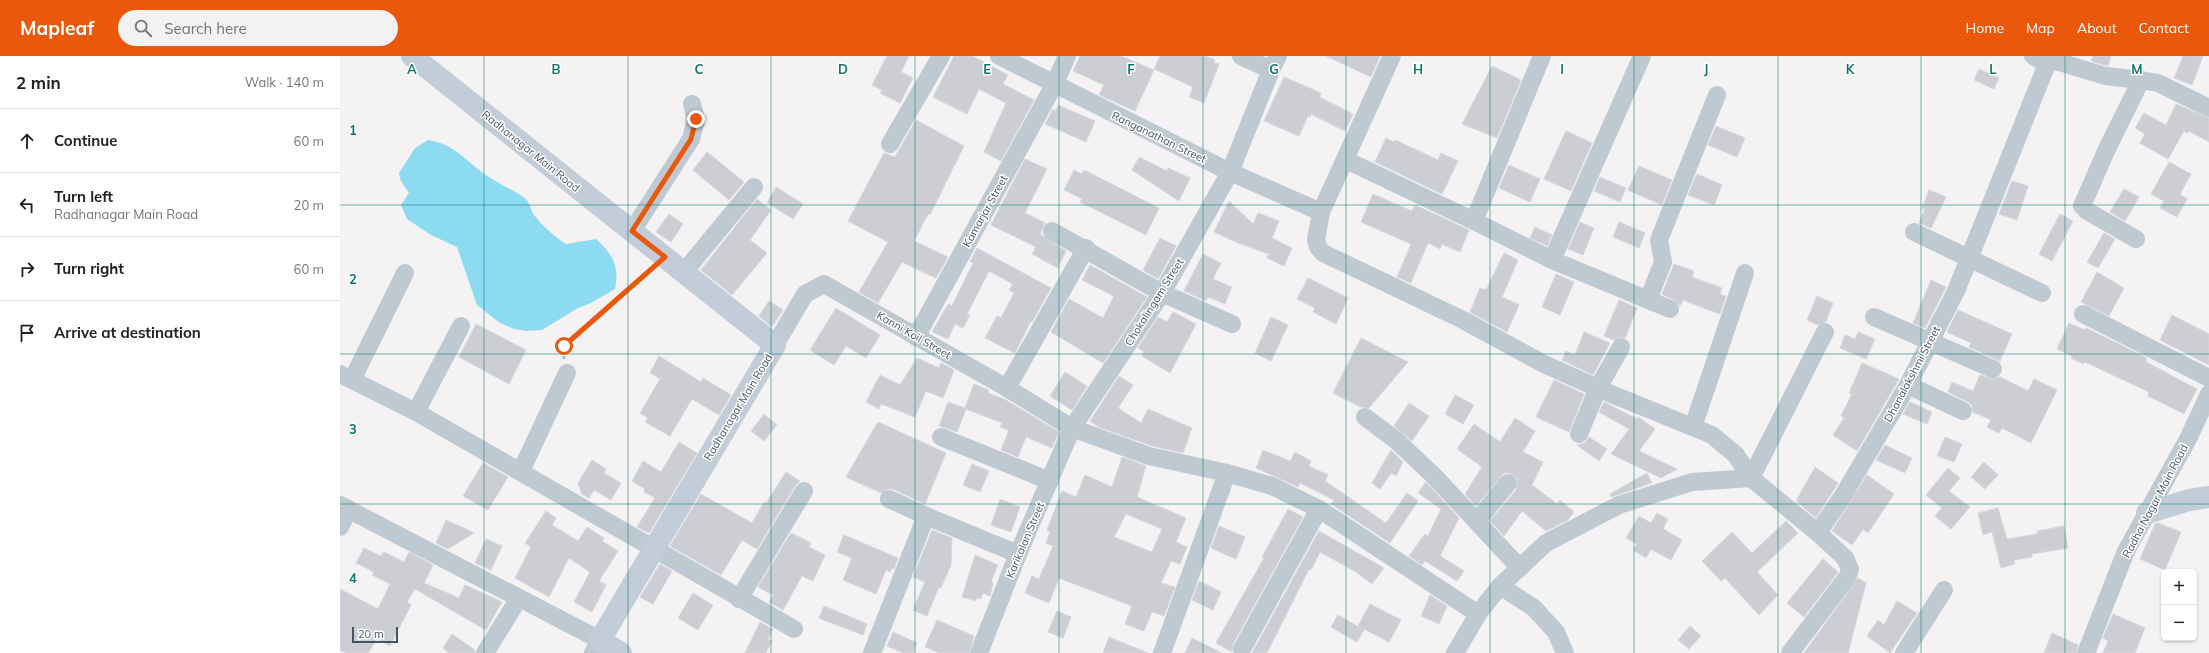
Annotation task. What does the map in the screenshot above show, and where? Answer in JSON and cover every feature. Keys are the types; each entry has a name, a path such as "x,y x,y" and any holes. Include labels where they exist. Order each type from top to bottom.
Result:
{"street":[{"name":"Radhanagar Main Road","path":"412,56 775,345 596,646"},
{"path":"890,144 941,56"},
{"name":"Ranganathan Street","path":"999,56 1054,85 1230,172 1321,212"},
{"name":"Kamarjar Street","path":"916,337 1054,85 1067,56"},
{"path":"1241,56 1275,63"},
{"path":"1392,56 1346,160 1321,212 1316,240 1318,247 1323,253 1463,320 1544,364 1712,435 1726,445 1736,455 1751,478 1818,533 1845,558 1850,569 1848,576 1790,653"},
{"path":"1474,221 1542,56"},
{"path":"1552,260 1642,56"},
{"path":"2040,60 2059,62 2105,76 2158,83 2209,108"},
{"name":"Dhanalakshmi Street","path":"1818,533 1844,494 1908,385 1956,291 1970,257 2040,60"},
{"name":"Chokalingam Street","path":"1072,428 1162,292 1230,172 1275,63"},
{"path":"2136,239 2087,211 2082,206 2106,151 2141,80"},
{"path":"1648,300 1664,262 1659,240 1717,95"},
{"path":"632,231 691,139 696,119 692,104"},
{"path":"1346,160 1552,260 1670,309"},
{"path":"684,272 754,187"},
{"path":"1052,230 1162,292 1232,324"},
{"path":"1914,232 2042,292"},
{"path":"1007,388 1086,248"},
{"path":"405,273 346,377 416,412 521,471 739,599 794,629"},
{"path":"1693,427 1745,273"},
{"name":"Kanni Koil Street","path":"775,345 805,294 824,284 836,289 916,337 1007,388 1072,428 1149,456 1227,473 1272,486 1319,510 1478,614"},
{"path":"2083,314 2209,378"},
{"path":"1874,316 1993,368"},
{"path":"416,412 461,326"},
{"path":"1751,478 1825,332"},
{"path":"1579,434 1598,388 1621,347"},
{"path":"521,471 567,373"},
{"path":"1908,385 1963,411"},
{"name":"Radha Nagar Main Road","path":"2086,653 2126,551 2188,439 2209,394"},
{"path":"1365,417 1397,441 1434,476 1520,568"},
{"name":"Karikalan Street","path":"979,653 1018,554 1072,428"},
{"path":"941,437 1050,482"},
{"path":"1162,653 1227,473"},
{"path":"1455,653 1478,614 1500,586 1546,544 1619,505 1692,482 1751,478"},
{"path":"1477,521 1508,483"},
{"path":"739,599 804,491"},
{"path":"2147,513 2189,500 2209,497"},
{"path":"889,499 1018,554"},
{"path":"340,527 344,507 519,598 596,646 621,653"},
{"path":"1242,649 1319,510"},
{"path":"872,653 926,516"},
{"path":"1500,586 1534,608 1556,632 1565,653"},
{"path":"1904,653 1944,590"},
{"path":"485,653 519,598"}],"path":[{"path":"567,373 563,350 567,342 665,257"}],"water":[{"path":"428,140 438,142 454,150 481,172 526,199 533,213 541,223 566,244 596,239 602,244 613,261 616,274 615,289 591,303 578,308 542,330 527,331 514,329 500,323 477,305 457,247 431,235 407,219 401,205 409,193 401,181 399,173 415,148"}],"building":[{"path":"887,56 909,56 901,72 913,78 900,103 880,93 882,90 872,85"},
{"path":"954,56 972,56 1008,75 1003,84 1034,100 1001,161 984,152 1006,103 979,89 967,114 933,97"},
{"path":"1080,56 1121,56 1154,70 1135,111 1099,95 1104,85 1073,71"},
{"path":"1160,56 1205,56 1215,60 1214,63 1219,64 1204,103 1189,97 1193,87 1154,69"},
{"path":"1326,56 1380,56 1371,77"},
{"path":"2093,56 2111,56 2108,66 2091,61"},
{"path":"2183,56 2203,56 2192,85 2174,78"},
{"path":"1492,66 1521,80 1497,138 1462,124"},
{"path":"1979,69 1999,78 1994,89 1974,80"},
{"path":"1284,77 1321,93 1319,97 1353,114 1345,131 1311,114 1310,117 1308,116 1299,136 1264,121"},
{"path":"2176,104 2209,118 2209,142 2189,131 2188,133 2184,131 2168,159 2140,143 2145,134 2135,128 2144,113 2166,125"},
{"path":"1058,105 1095,121 1086,142 1045,124 1053,109 1056,111"},
{"path":"916,120 964,146 930,215 928,214 914,241 948,257 936,278 902,262 878,303 859,292 888,242 848,221 884,153 895,157"},
{"path":"1716,126 1745,138 1737,157 1708,145"},
{"path":"1566,131 1592,143 1571,191 1544,179"},
{"path":"1386,138 1394,142 1395,140 1438,160 1441,153 1458,161 1442,194 1375,162"},
{"path":"707,152 744,182 729,200 693,170"},
{"path":"1139,157 1167,171 1168,168 1190,178 1179,201 1132,170"},
{"path":"1025,159 1047,169 1025,213 1045,223 1040,234 1066,251 1058,268 1032,254 1036,247 991,225"},
{"path":"2169,162 2191,174 2180,194 2187,199 2177,217 2160,208 2164,201 2151,194"},
{"path":"1509,165 1540,179 1530,202 1499,188"},
{"path":"1639,166 1672,180 1662,205 1628,190"},
{"path":"1074,170 1082,174 1084,170 1159,208 1146,235 1080,202 1082,199 1064,190"},
{"path":"1697,174 1722,185 1714,205 1688,195"},
{"path":"1600,177 1626,188 1620,202 1594,191"},
{"path":"2012,181 2028,186 2017,220 1999,214"},
{"path":"776,187 803,204 793,219 767,203"},
{"path":"2124,189 2139,197 2125,221 2110,212"},
{"path":"1929,190 1946,197 1931,228 1919,223 1925,209 1922,208"},
{"path":"1373,194 1412,211 1415,205 1469,230 1460,252 1442,244 1440,249 1428,243 1411,283 1397,277 1411,244 1361,222"},
{"path":"757,199 771,210 750,240 767,253 732,295 701,270"},
{"path":"1229,201 1253,224 1258,213 1279,221 1272,238 1292,248 1284,266 1267,258 1269,254 1238,243 1214,232"},
{"path":"669,214 683,224 671,242 656,232"},
{"path":"2060,214 2073,221 2052,261 2039,254"},
{"path":"1580,222 1594,228 1583,255 1568,249"},
{"path":"1619,222 1645,233 1639,248 1613,237"},
{"path":"1535,227 1552,235 1547,246 1530,238"},
{"path":"2104,233 2115,239 2098,268 2087,262"},
{"path":"1160,238 1176,246 1158,279 1143,270"},
{"path":"977,248 1051,288 1032,322 1031,321 1015,353 985,338 997,316 1001,318 1014,293 1009,290 1013,284 989,271 967,314 970,315 963,328 955,324 948,339 932,332 948,304 952,306 973,263 970,262"},
{"path":"1504,253 1518,260 1502,297 1519,305 1507,332 1470,312 1480,288 1486,290"},
{"path":"1203,254 1221,263 1213,279 1232,287 1225,304 1208,297 1206,301 1184,291"},
{"path":"1674,264 1694,271 1692,277 1722,288 1720,294 1726,296 1720,314 1683,300 1680,306 1674,300 1662,294"},
{"path":"1090,265 1147,297 1103,363 1051,332 1069,299 1103,318 1114,296 1082,280"},
{"path":"2097,272 2124,288 2109,316 2081,302"},
{"path":"1556,274 1574,282 1560,315 1542,307"},
{"path":"1308,278 1348,298 1336,324 1313,312 1315,308 1297,299"},
{"path":"1931,280 1946,287 1925,328 1913,323"},
{"path":"1817,296 1833,303 1826,322 1818,325 1807,320"},
{"path":"1619,300 1637,308 1625,338 1620,337 1614,340 1604,336"},
{"path":"769,301 783,310 772,327 759,316"},
{"path":"836,308 880,335 866,358 846,346 834,365 810,350"},
{"path":"1958,310 2012,334 2000,361 1969,347 1971,343 1947,332"},
{"path":"1173,312 1196,324 1170,373 1142,356 1144,352 1138,348 1158,317 1167,322"},
{"path":"2172,315 2209,334 2209,365 2160,340"},
{"path":"1271,317 1288,325 1271,361 1255,353"},
{"path":"2069,323 2085,330 2086,328 2147,358 2146,362 2197,389 2184,414 2148,396 2149,392 2085,362 2083,364 2071,358 2072,356 2057,349"},
{"path":"476,324 526,350 509,384 459,357"},
{"path":"1584,332 1610,343 1593,375 1562,360 1566,351 1575,355"},
{"path":"1858,332 1875,339 1866,359 1840,348 1845,335 1855,339"},
{"path":"1361,338 1408,362 1369,408 1361,407 1333,393"},
{"path":"659,356 701,382 703,378 731,395 719,415 692,399 670,436 645,422 648,418 640,413 660,379 650,373"},
{"path":"917,358 939,368 941,363 954,370 943,398 926,391 915,417 881,404 879,409 866,402 880,375 900,385"},
{"path":"1862,363 1899,379 1857,451 1833,435 1844,418 1841,416 1852,394 1849,393"},
{"path":"1065,372 1087,386 1072,410 1050,396"},
{"path":"1980,375 1994,379 2000,377 2028,391 2034,379 2057,390 2031,443 2002,428 1999,433 1987,427 1991,420 1973,412 1972,405 1948,392 1952,382 1973,391"},
{"path":"1119,376 1133,385 1118,408 1141,423 1148,409 1192,428 1183,453 1152,446 1099,427 1090,421"},
{"path":"1554,380 1584,394 1569,432 1536,417"},
{"path":"974,384 989,390 988,393 1006,400 1059,432 1052,448 1026,437 1018,457 1001,450 1009,430 1000,427 1002,423 966,409 957,432 939,426 948,402 965,408"},
{"path":"1455,395 1474,405 1463,424 1445,414"},
{"path":"1604,402 1637,419 1638,417 1655,429 1639,451 1677,469 1661,478 1611,454 1629,429 1599,412"},
{"path":"1910,402 1932,412 1927,424 1903,414"},
{"path":"1409,403 1429,416 1412,441 1394,426"},
{"path":"764,414 777,425 764,441 751,431"},
{"path":"1515,418 1535,431 1523,452 1543,462 1532,485 1557,504 1560,500 1574,512 1568,520 1546,531 1522,511 1504,536 1490,521 1516,490 1518,479 1510,473 1504,473 1476,506 1465,494 1482,467 1457,449 1474,424 1500,442"},
{"path":"878,422 946,453 925,504 893,489 888,489 881,493 846,477"},
{"path":"1589,437 1607,449 1599,461 1577,445 1585,443"},
{"path":"1945,437 1962,444 1954,462 1937,456"},
{"path":"679,442 697,453 649,533 637,527 655,498 644,492 645,489 632,481 643,461 661,472"},
{"path":"1885,445 1912,458 1905,473 1876,460"},
{"path":"1263,450 1290,461 1295,452 1311,461 1309,466 1328,475 1325,481 1386,523 1407,493 1418,501 1390,543 1331,504 1334,500 1300,483 1298,487 1256,468"},
{"path":"1391,450 1403,462 1396,476 1391,473 1380,489 1372,483"},
{"path":"1122,457 1146,466 1137,497 1186,518 1176,542 1187,547 1180,564 1171,561 1161,583 1175,587 1164,616 1152,612 1144,631 1125,624 1132,606 1059,578 1049,603 1025,593 1032,576 1039,579 1053,546 1046,543 1050,532 1047,530 1062,491 1076,497 1085,475 1112,487","holes":["1126,514 1162,529 1152,552 1114,537"]},
{"path":"592,460 606,469 604,473 621,483 611,500 594,490 589,498 582,494 578,483"},
{"path":"1984,462 1998,475 1985,489 1971,477"},
{"path":"483,463 508,477 488,510 463,496"},
{"path":"972,464 989,471 980,492 963,485"},
{"path":"1815,467 1838,483 1816,518 1796,501"},
{"path":"1948,468 1960,478 1949,491 1970,507 1951,529 1935,516 1942,508 1926,495"},
{"path":"786,472 800,481 795,486 757,549 742,540 721,575 670,546 701,494 752,523 764,502 766,503"},
{"path":"1647,473 1652,483 1611,497 1610,494"},
{"path":"1867,475 1894,494 1868,533 1863,529 1852,545 1832,531"},
{"path":"1426,482 1459,518 1440,556 1464,571 1457,581 1425,561 1422,565 1409,556 1425,534 1428,536 1441,509 1418,493"},
{"path":"1000,499 1020,507 1011,532 991,525"},
{"path":"1998,508 2007,539 2037,534 2037,531 2064,526 2068,548 2032,554 2032,557 2014,560 2015,564 2001,568 1992,532 1983,535 1978,513"},
{"path":"1288,509 1303,517 1233,644 1232,652 1216,643 1264,558 1262,557"},
{"path":"546,511 556,518 552,525 578,541 587,527 604,538 602,541 618,551 599,581 606,585 592,612 574,602 590,572 569,558 549,597 515,578 531,547 525,543"},
{"path":"1657,513 1668,519 1663,529 1682,540 1671,560 1651,549 1646,558 1633,550 1637,544 1626,538 1639,516 1651,523"},
{"path":"446,520 474,533 448,549 436,543"},
{"path":"1786,521 1798,533 1757,572 1778,595 1759,615 1725,578 1721,581 1702,561 1732,532 1752,553"},
{"path":"2158,523 2181,532 2165,569 2140,559 2155,524"},
{"path":"1219,526 1245,537 1236,559 1211,548"},
{"path":"932,530 952,538 951,565 941,588 939,587 927,616 913,610 925,582 913,577"},
{"path":"1319,531 1384,568 1372,584 1356,572 1320,552 1311,570 1309,569 1267,653 1252,653"},
{"path":"791,533 811,543 809,547 825,555 813,581 802,576 783,610 769,602 773,595 758,587"},
{"path":"844,535 898,558 894,569 892,568 890,572 886,570 876,594 843,580 852,558 837,552"},
{"path":"486,539 502,546 491,570 475,563"},
{"path":"364,548 381,556 384,552 404,562 409,552 433,565 424,583 459,598 465,585 502,602 486,630 415,589 407,602 411,605 390,646 377,639 368,653 346,653 340,650 340,589 378,609 390,584 372,575 374,572 356,563"},
{"path":"975,555 998,565 991,582 993,583 990,596 983,593 981,599 976,598 976,601 962,597"},
{"path":"1823,559 1838,572 1804,617 1787,603"},
{"path":"660,564 672,571 653,604 640,597"},
{"path":"1858,578 1866,583 1848,653 1804,653"},
{"path":"1199,581 1221,592 1213,610 1192,600"},
{"path":"693,593 713,605 698,630 678,618"},
{"path":"1430,595 1447,606 1439,624 1421,616"},
{"path":"1897,601 1917,613 1890,653 1867,636 1878,620 1884,625"},
{"path":"1370,604 1401,620 1389,642 1358,626"},
{"path":"824,606 867,624 863,635 819,618"},
{"path":"1057,611 1071,617 1063,638 1048,632"},
{"path":"2113,614 2145,628 2135,653 2103,653 2108,641 2103,638"},
{"path":"1338,615 1364,630 1357,642 1331,627"},
{"path":"937,620 974,636 969,653 939,653 925,647"},
{"path":"760,622 773,629 768,639 772,641 766,653 745,653"},
{"path":"1690,626 1701,636 1689,649 1678,640"},
{"path":"893,632 917,643 913,653 903,653 887,646"},
{"path":"2052,633 2078,645 2076,653 2044,653"},
{"path":"452,634 475,650 475,653 449,653 443,648"},
{"path":"1109,637 1148,653 1103,653"},
{"path":"1192,638 1222,653 1185,653"}],"route":[{"path":"564,346 665,257 632,231 691,139 694,132 696,119"}]}
